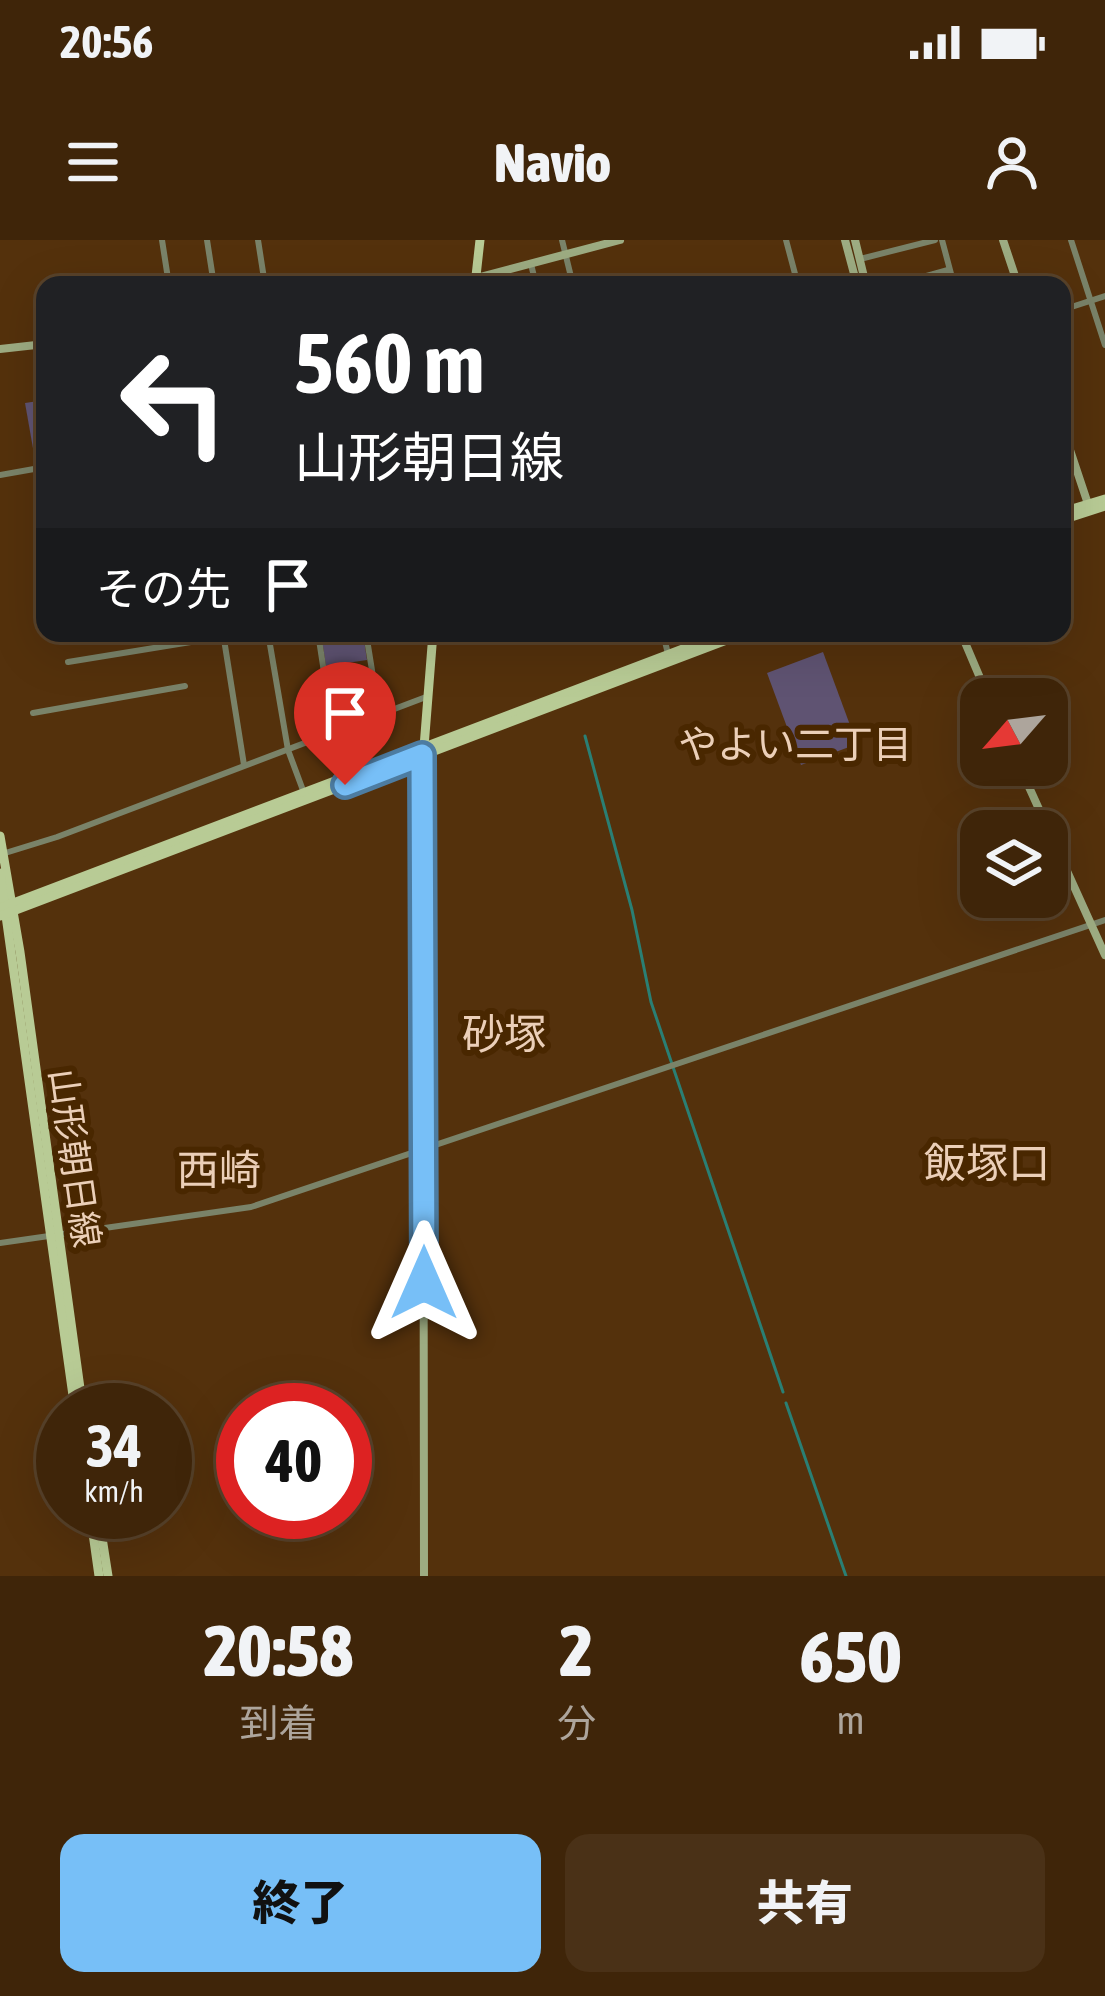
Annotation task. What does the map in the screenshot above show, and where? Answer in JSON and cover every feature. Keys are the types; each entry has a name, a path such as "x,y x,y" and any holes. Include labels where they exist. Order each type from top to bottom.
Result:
{"main road":[{"path":"476,276 480,240"},
{"path":"1071,512 1105,502"},
{"path":"1071,513 1105,502"},
{"path":"423,751 431,642"},
{"path":"6,910 701,642"},
{"path":"423,751 720,642"},
{"path":"0,836 6,910"},
{"path":"0,873 6,910"},
{"name":"山形朝日線","path":"6,910 53,1235"},
{"name":"山形朝日線","path":"6,910 75,1383"},
{"path":"98,1539 104,1576"}],"street":[{"path":"162,240 168,276"},
{"path":"207,240 213,276"},
{"path":"258,240 264,276"},
{"path":"562,240 571,276"},
{"path":"491,276 620,240"},
{"path":"786,240 796,276"},
{"path":"845,240 855,276"},
{"path":"855,240 864,276"},
{"path":"860,260 939,240 952,276"},
{"path":"1003,240 1015,276"},
{"path":"1071,240 1105,345"},
{"path":"531,264 534,276"},
{"path":"926,276 950,269"},
{"path":"1071,307 1105,296"},
{"path":"0,350 36,345"},
{"path":"1071,465 1088,504"},
{"path":"0,475 34,469"},
{"path":"68,662 183,642"},
{"path":"224,642 244,766"},
{"path":"270,642 288,750 305,796"},
{"path":"319,642 333,731"},
{"path":"367,642 379,714"},
{"path":"665,642 668,654"},
{"path":"965,642 980,678"},
{"path":"33,713 185,686"},
{"path":"2,854 426,698"},
{"path":"423,751 424,1576"},
{"path":"1028,786 1105,955"},
{"path":"0,1243 251,1207 1105,920"},
{"path":"0,959 13,955"}],"shaded area":[{"path":"36,401 36,465 25,403"},
{"path":"322,642 364,642 367,660 326,666"},
{"path":"823,652 857,744 801,765 767,673"}],"waterway":[{"path":"585,736 632,910 651,1002 783,1392"},
{"path":"786,1403 846,1576"}],"district":[{"name":"やよい二丁目","path":"795,744"},
{"name":"砂塚","path":"504,1034"},
{"name":"飯塚口","path":"987,1163"},
{"name":"西崎","path":"219,1170"}],"route":[{"path":"345,785 422,755 424,1283"}]}
